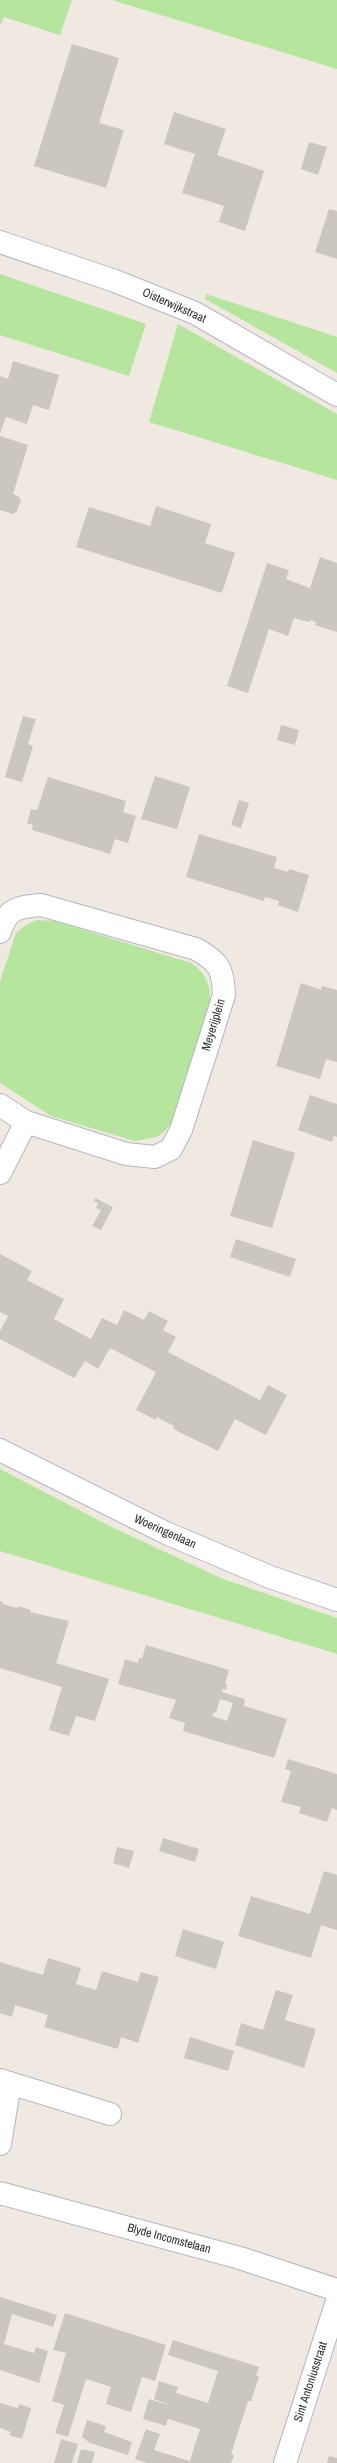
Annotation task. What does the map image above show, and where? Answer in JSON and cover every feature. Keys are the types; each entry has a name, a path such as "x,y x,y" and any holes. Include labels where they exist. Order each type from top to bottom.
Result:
{"street":[{"name":"Oisterwijkstraat","path":"0,242 115,281 195,313 337,395"},
{"name":"Meyerijplein","path":"0,932 10,913 20,907 41,905 196,949 215,960 223,976 224,995 181,1130 171,1149 155,1157 126,1154 26,1122 0,1105"},
{"path":"0,1173 26,1122"},
{"name":"Woeringenlaan","path":"0,1450 166,1533 270,1577 337,1600"},
{"path":"0,2144 5,2082 110,2114"},
{"name":"Blyde Incomstelaan","path":"0,2193 240,2258 337,2290"},
{"name":"Sint Antoniusstraat","path":"285,2463 337,2301"}],"green space":[{"path":"0,0 72,0 60,35 4,17 0,26"},
{"path":"112,0 337,0 337,69"},
{"path":"0,274 146,324 129,376 0,335"},
{"path":"206,294 337,337 337,373 205,299"},
{"path":"178,324 337,414 337,480 149,422"},
{"path":"37,920 54,921 191,963 204,975 210,991 210,1003 174,1119 165,1131 157,1137 135,1141 51,1116 0,1083 0,981 16,933 26,925"},
{"path":"0,1469 112,1527 223,1579 337,1618 337,1654 0,1551"}],"building":[{"path":"72,44 119,58 99,123 124,130 106,188 34,166"},
{"path":"174,112 226,129 217,155 264,171 245,231 219,222 224,206 182,193 195,154 164,144"},
{"path":"309,142 327,147 318,175 301,169"},
{"path":"329,209 337,211 337,259 315,252"},
{"path":"13,361 59,375 49,410 33,405 27,424 6,417 0,434 0,376 8,379"},
{"path":"0,436 28,445 13,494 18,496 21,500 17,511 13,514 0,510"},
{"path":"156,506 211,524 205,543 235,553 222,593 76,547 89,507 150,526"},
{"path":"320,557 337,563 337,632 315,625 316,622 310,620 309,622 294,618 288,636 269,629 248,693 227,686 267,563 289,570 286,579 310,588"},
{"path":"23,716 36,719 28,744 33,746 22,782 5,777"},
{"path":"281,725 299,730 295,745 277,740"},
{"path":"155,776 190,787 177,829 141,819"},
{"path":"48,777 126,801 123,812 136,816 128,843 115,839 110,854 32,830 33,825 27,823 31,809 37,810"},
{"path":"239,800 249,803 241,828 231,825"},
{"path":"199,834 277,857 274,868 288,872 289,869 309,875 298,912 278,905 279,901 265,897 264,901 186,877"},
{"path":"301,983 321,990 322,986 337,990 337,1062 326,1059 320,1079 276,1066"},
{"path":"310,1095 337,1104 337,1137 334,1136 332,1142 298,1130"},
{"path":"253,1140 295,1153 272,1228 230,1216"},
{"path":"95,1198 113,1207 101,1230 92,1226 101,1210 96,1208 98,1203 94,1201"},
{"path":"236,1239 296,1259 290,1277 230,1257"},
{"path":"0,1254 32,1271 27,1280 64,1299 54,1319 91,1339 102,1318 117,1325 124,1310 144,1320 149,1311 168,1321 163,1330 176,1337 168,1352 260,1400 268,1385 287,1395 266,1435 235,1419 218,1451 177,1431 173,1428 174,1426 157,1417 156,1420 136,1410 156,1372 110,1348 98,1369 85,1361 74,1378 0,1339 0,1331 8,1316 0,1312"},
{"path":"0,1601 3,1602 2,1604 17,1608 18,1606 31,1610 30,1612 69,1621 56,1663 109,1679 95,1721 76,1716 69,1736 49,1730 62,1687 0,1668"},
{"path":"146,1645 229,1670 225,1684 227,1685 226,1690 223,1689 222,1692 245,1699 244,1706 287,1719 274,1758 183,1731 185,1723 169,1718 176,1700 118,1684 125,1659 138,1663 139,1658 142,1659","holes":["220,1699 233,1703 227,1721 212,1716 214,1712 216,1713"]},
{"path":"288,1759 337,1774 337,1810 332,1808 327,1822 299,1813 301,1807 281,1802 291,1771 285,1769"},
{"path":"163,1838 199,1849 195,1862 159,1851"},
{"path":"117,1847 134,1851 129,1868 113,1863"},
{"path":"324,1871 337,1875 337,1930 321,1925 311,1958 238,1936 251,1896 310,1914"},
{"path":"183,1929 224,1942 216,1969 175,1956"},
{"path":"48,1958 81,1968 76,1984 96,1990 102,1971 138,1982 141,1972 159,1977 138,2043 121,2037 118,2049 44,2027 48,2015 15,2005 12,2017 0,2013 0,1962 43,1975"},
{"path":"276,1990 293,1995 285,2020 316,2029 304,2068 235,2045 241,2023 263,2030"},
{"path":"190,2037 234,2051 228,2071 184,2058"},
{"path":"0,2297 57,2315 53,2327 12,2314 4,2344 34,2353 36,2347 48,2351 39,2383 0,2370"},
{"path":"65,2313 166,2345 155,2381 142,2377 131,2412 106,2404 111,2387 86,2379 68,2437 55,2433 64,2405 52,2401 66,2353 53,2350"},
{"path":"173,2340 259,2367 256,2376 259,2377 251,2401 248,2401 231,2454 234,2455 231,2463 147,2463 135,2459 146,2429 160,2434 154,2450 190,2461 200,2429 168,2419 166,2426 143,2419 149,2399 172,2406 154,2399 159,2381 178,2387 176,2393 208,2403 218,2371 168,2355"},
{"path":"0,2403 18,2408 19,2404 31,2408 22,2439 9,2435 11,2432 0,2428"},
{"path":"87,2420 106,2426 104,2432 132,2442 128,2455 90,2443 82,2437"},
{"path":"61,2439 78,2444 72,2463 54,2463"},
{"path":"81,2449 95,2452 92,2463 77,2463"},
{"path":"329,2456 337,2458 337,2463 327,2463"}]}
